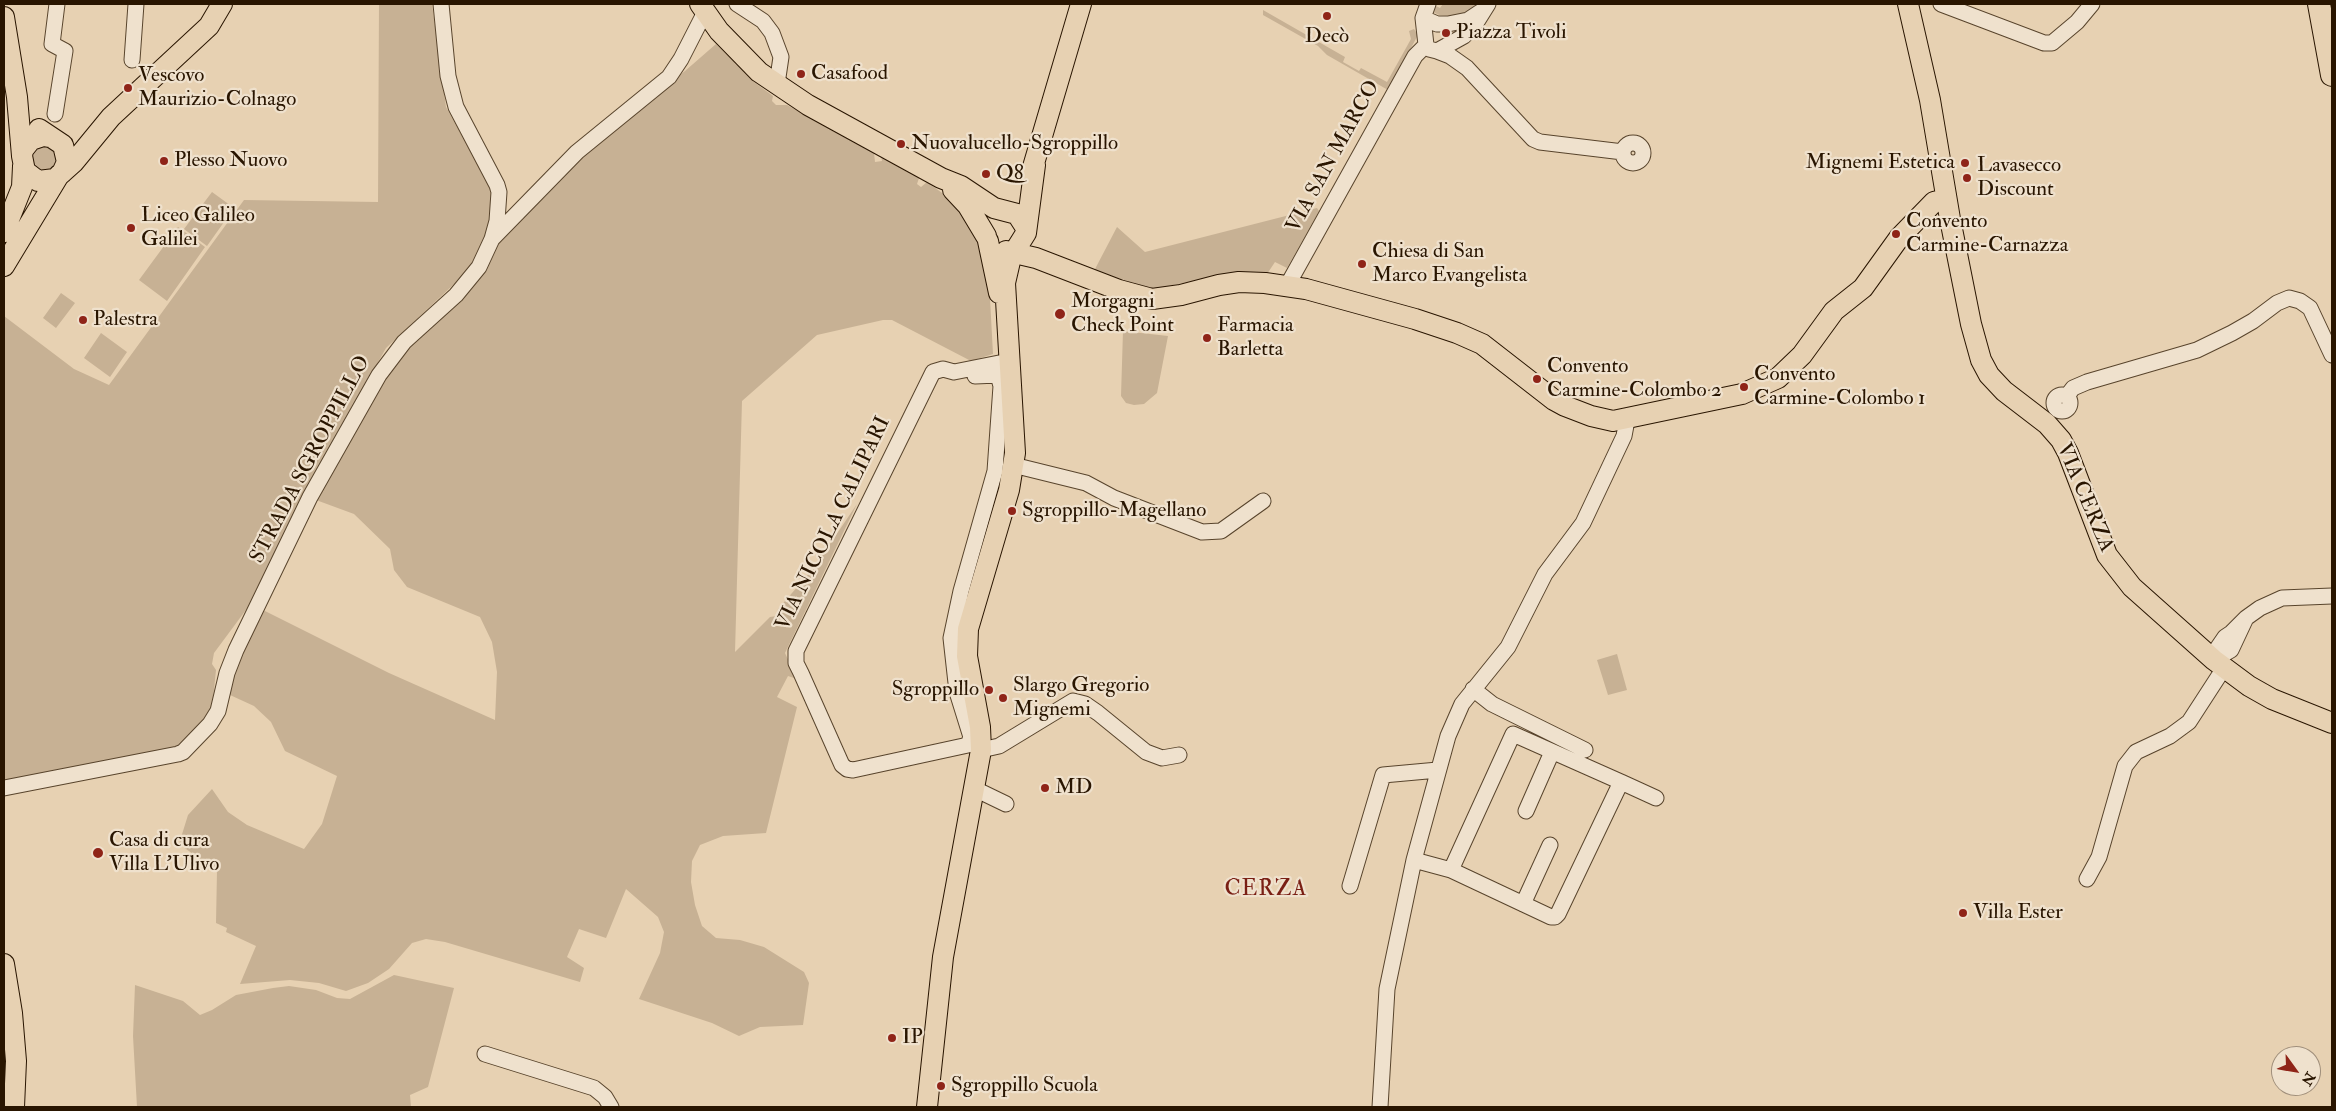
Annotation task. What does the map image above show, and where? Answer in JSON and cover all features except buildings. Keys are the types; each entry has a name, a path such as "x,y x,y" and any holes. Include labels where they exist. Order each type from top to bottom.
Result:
{"highway":[{"path":"2319,4 2332,75"}],"main road":[{"path":"4,266 61,174 111,117 209,26 222,4"},
{"path":"1005,322 1005,283 1018,242 1035,165 1081,4"},
{"name":"VIA CERZA","path":"1908,4 1930,100 1946,199 1976,344 1989,375 2004,390 2047,424 2061,440 2068,453 2107,555 2132,587 2219,664 2249,686 2272,699 2332,724"},
{"path":"702,8 739,53 759,72 777,84 831,118 941,178 961,186 994,208 1017,214 1018,242 1036,258 1119,290 1152,299 1240,282 1287,286 1415,319 1482,344 1554,400 1565,406 1613,421 1627,420 1742,394 1778,378 1802,355 1834,311 1863,288 1899,238 1934,202 1946,199"},
{"path":"4,23 17,97 22,161 22,187 4,232"},
{"path":"17,97 28,117 52,137 63,146 67,156 61,174 50,181 38,181 29,175 22,161 23,150 31,140 43,136 52,137 66,138 83,135 111,117"},
{"path":"927,1107 943,957 975,789 978,741 966,642 971,616 1014,465 1006,386 1010,361 1005,322 987,239 988,221 994,214 1018,203 1035,165"},
{"path":"941,178 968,206 987,239 996,249 1018,242 1041,250 1066,269"},
{"path":"1005,283 1018,268 1036,258"},
{"path":"4,964 12,1013 16,1061 14,1107"}],"street":[{"path":"55,114 65,51 52,44 57,4"},
{"path":"132,60 136,4"},
{"name":"STRADA SGROPPILLO","path":"4,788 178,754 184,752 210,724 218,711 227,673 236,650 305,506 379,375 404,342 466,284 479,266 492,238 496,221 497,185 456,107 448,76 441,4"},
{"path":"737,4 763,21 772,33 781,57 777,84"},
{"path":"1940,4 2044,44 2052,43 2078,22 2092,4"},
{"path":"1426,11 1437,24 1448,24 1468,20 1486,6"},
{"path":"1467,68 1459,53 1460,42 1478,20 1486,6"},
{"path":"492,238 577,152 669,77 681,59 702,8"},
{"path":"1426,11 1428,49"},
{"path":"1428,49 1464,36"},
{"path":"1428,49 1450,56 1467,68 1533,139 1540,142 1623,152"},
{"name":"VIA SAN MARCO","path":"1287,286 1356,160 1428,49"},
{"path":"2067,396 2073,388 2087,382 2197,350 2239,329 2276,303 2289,298 2300,301 2310,308 2332,356"},
{"path":"975,367 999,354 998,321 1005,322"},
{"path":"975,367 1010,361"},
{"name":"VIA NICOLA CALIPARI","path":"975,367 954,372 943,369 933,372 801,638 796,657 800,673 842,765 847,769 853,770 968,745 978,741"},
{"path":"954,372 974,376 998,375 1006,386 995,471 961,591 952,638 957,692 978,741 999,746 1074,701 1085,704 1098,713 1146,752 1162,758 1179,755"},
{"path":"1380,1107 1387,989 1414,860 1438,770 1455,718 1473,690 1508,646 1535,590 1582,523 1624,436 1627,420"},
{"path":"1014,465 1086,483 1114,498 1202,532 1222,532 1263,500"},
{"path":"2087,880 2099,857 2125,766 2136,752 2170,736 2189,722 2219,664 2214,653 2230,639 2246,618 2260,608 2282,598 2332,596"},
{"path":"2190,638 2230,639"},
{"path":"2230,639 2236,662 2249,686"},
{"path":"1473,690 1492,704 1586,750"},
{"path":"1451,870 1513,734 1656,798"},
{"path":"1526,811 1552,752"},
{"path":"1350,886 1383,775 1438,770"},
{"path":"1414,860 1451,870 1550,917 1558,914 1622,782"},
{"path":"975,789 1006,804"},
{"path":"1523,904 1550,846"},
{"path":"485,1054 594,1088 612,1107"}],"shaded area":[{"path":"379,4 432,4 446,107 493,192 490,225 469,270 386,348 321,464 257,595 214,653 212,664 216,670 212,710 182,748 4,784 4,316 74,369 109,385 244,200 378,202"},
{"path":"1443,4 1476,4 1470,11 1452,16 1439,15 1431,11 1434,5 1440,8"},
{"path":"1263,10 1345,57 1343,62 1359,71 1361,68 1387,82 1411,39 1409,31 1414,29 1418,35 1388,90 1327,55 1318,46 1263,15"},
{"path":"716,44 754,82 773,96 772,101 776,105 787,105 874,153 875,162 882,161 881,156 919,178 917,184 921,187 927,182 949,198 958,206 977,237 989,280 993,354 971,361 892,320 883,320 817,335 742,401 735,652 770,617 777,616 778,609 813,569 857,504 785,653 797,679 788,676 777,697 797,707 766,833 723,836 700,845 692,861 691,882 695,905 702,926 716,938 740,940 764,947 804,972 809,983 803,1025 760,1027 739,1036 712,1023 639,999 660,953 664,932 658,917 626,889 606,938 579,929 567,957 584,968 580,982 445,942 426,939 412,943 389,969 368,983 346,991 319,983 290,980 240,984 256,946 226,932 227,928 216,923 217,871 179,844 188,815 212,789 228,812 247,825 304,849 322,824 337,776 285,751 271,722 254,706 230,695 238,657 261,609 389,673 495,720 497,672 492,642 480,617 407,587 394,570 390,549 354,514 316,500 382,379 499,240 597,138 685,71"},
{"path":"46,145 58,153 57,168 37,173 29,157 33,150"},
{"path":"212,192 234,208 207,246 184,229"},
{"path":"1317,208 1319,211 1287,268 1275,262 1267,274 1216,276 1154,289 1094,271 1117,227 1145,252"},
{"path":"178,227 205,247 167,301 139,280"},
{"path":"61,293 75,303 56,328 43,318"},
{"path":"1123,331 1168,336 1157,393 1144,404 1134,405 1126,403 1121,396"},
{"path":"101,333 127,352 110,377 84,358"},
{"path":"1617,654 1627,690 1608,695 1597,660"},
{"path":"394,975 454,988 428,1087 410,1095 411,1107 137,1107 133,1036 135,985 183,1001 200,1015 236,995 289,986 316,990 337,998 350,999"}],"place":[{"name":"Decò","path":"1327,16"},
{"name":"Piazza Tivoli","path":"1446,33"},
{"name":"Casafood","path":"801,74"},
{"name":"Vescovo Maurizio-Colnago","path":"128,88"},
{"name":"Nuovalucello-Sgroppillo","path":"901,144"},
{"name":"Plesso Nuovo","path":"164,161"},
{"name":"Mignemi Estetica","path":"1965,163"},
{"name":"Q8","path":"986,174"},
{"name":"Lavasecco Discount","path":"1967,178"},
{"name":"Liceo Galileo Galilei","path":"131,228"},
{"name":"Convento Carmine-Carnazza","path":"1896,234"},
{"name":"Chiesa di San Marco Evangelista","path":"1362,264"},
{"name":"Morgagni Check Point","path":"1060,314"},
{"name":"Palestra","path":"83,320"},
{"name":"Farmacia Barletta","path":"1207,338"},
{"name":"Convento Carmine-Colombo 2","path":"1537,379"},
{"name":"Convento Carmine-Colombo 1","path":"1744,387"},
{"name":"Sgroppillo-Magellano","path":"1012,511"},
{"name":"Sgroppillo","path":"989,690"},
{"name":"Slargo Gregorio Mignemi","path":"1003,698"},
{"name":"MD","path":"1045,788"},
{"name":"Casa di cura Villa L'Ulivo","path":"98,853"},
{"name":"Villa Ester","path":"1963,913"},
{"name":"IP","path":"892,1038"},
{"name":"Sgroppillo Scuola","path":"941,1086"}],"district":[{"name":"CERZA","path":"1266,890"}]}
